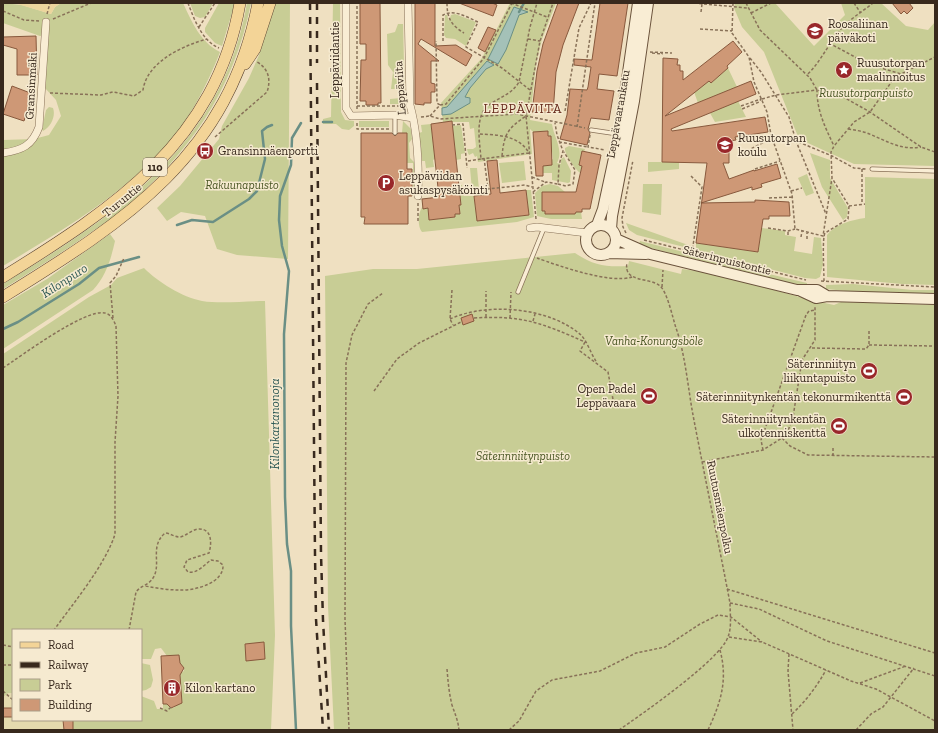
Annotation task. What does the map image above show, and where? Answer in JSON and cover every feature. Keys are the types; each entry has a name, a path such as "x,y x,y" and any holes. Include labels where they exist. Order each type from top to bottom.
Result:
{"main road":[{"name":"Turuntie","path":"3,277 94,219 138,183 175,145 211,91 231,43 240,3"},
{"name":"Turuntie","path":"3,296 98,236 157,188 186,158 210,124 237,74 252,31 258,3"},
{"path":"237,74 255,49 270,3"},
{"name":"Leppävaarankatu","path":"611,229 638,3"},
{"name":"Leppävaarankatu","path":"597,225 603,209 623,135 648,3"},
{"path":"597,225 605,225 611,229 616,239 614,248 608,253 596,255 590,250 586,240 588,233 597,225"},
{"name":"Säterinpuistontie","path":"616,239 650,254 798,290 817,290"},
{"name":"Säterinpuistontie","path":"608,253 650,254"},
{"path":"817,290 827,296 935,298"}],"street":[{"name":"Leppäviidantie","path":"346,3 346,108 354,116"},
{"name":"Leppäviita","path":"408,3 410,105 413,118 419,173 418,196"},
{"name":"Gransinmäki","path":"3,153 24,147 34,139 39,127 46,22"},
{"path":"354,116 394,115 413,118"},
{"path":"537,227 588,233"}],"lane":[{"path":"394,115 395,131"},
{"path":"591,130 623,135"},
{"path":"872,169 935,171"},
{"path":"518,292 534,256 537,227"}],"path":[{"path":"46,22 50,3"},
{"path":"188,3 199,27 207,39 214,46 220,48"},
{"path":"199,27 215,3"},
{"path":"354,116 357,106 357,3"},
{"path":"447,3 447,13 454,26 464,33"},
{"path":"430,116 440,105 446,104 484,58 512,3 547,17"},
{"path":"532,186 525,185 488,189 480,134 481,116 488,106 515,89 519,82 537,3"},
{"path":"537,227 526,116 540,41 553,3"},
{"path":"564,111 579,28 591,3"},
{"path":"577,127 595,3"},
{"path":"694,3 748,8"},
{"path":"733,3 732,31 776,95 789,117 796,141 826,216"},
{"path":"746,3 760,30 808,75 817,90 817,103 823,122 834,146"},
{"path":"751,14 771,3"},
{"path":"854,3 860,12"},
{"path":"808,75 815,67 829,43 842,28 873,3"},
{"path":"701,12 702,4"},
{"path":"443,41 443,15 447,13 458,14 478,22 466,48 502,68 530,90"},
{"path":"700,29 732,31"},
{"path":"42,94 101,95 113,92 134,96 143,90 144,79 166,58 189,44 207,39"},
{"path":"528,40 540,41"},
{"path":"436,41 437,103 440,105"},
{"path":"829,43 868,64 901,74"},
{"path":"652,45 651,53 672,53"},
{"path":"749,57 754,82 767,112 771,135 774,139 791,191 795,229"},
{"path":"702,462 763,450 782,438 788,431 793,417 802,360 815,340 817,290 824,281 825,249 823,236 832,178 831,152 834,146 854,122 870,112 895,77 934,58"},
{"path":"215,137 267,92 270,84 267,71 263,65 256,62"},
{"path":"741,108 761,99 776,95 817,90 838,94 870,112 921,147 935,152"},
{"path":"357,106 410,105"},
{"path":"413,118 430,116 440,119 517,114 591,130 588,147"},
{"path":"502,156 505,136 516,122 526,116"},
{"path":"532,177 546,182 566,186 573,184 575,170 563,152 559,142 555,122"},
{"path":"452,125 463,124 468,161 467,168"},
{"path":"357,129 395,131"},
{"path":"848,129 866,133 897,146 912,149 921,147"},
{"path":"480,134 505,136 525,146 529,153"},
{"path":"747,151 774,139 789,138 832,156 854,168 872,169"},
{"path":"559,142 606,151"},
{"path":"558,184 559,165 563,152"},
{"path":"468,161 529,153"},
{"path":"630,235 623,227 622,218 634,156"},
{"path":"755,169 780,161"},
{"path":"849,206 864,204 862,168"},
{"path":"691,176 702,187 692,252"},
{"path":"823,236 825,232 848,219 849,206 832,178"},
{"path":"533,192 546,182"},
{"path":"791,191 802,188"},
{"path":"418,196 418,221"},
{"path":"769,198 792,197"},
{"path":"768,228 788,231 795,229 802,232 823,236"},
{"path":"801,237 802,232"},
{"path":"807,233 807,239"},
{"path":"640,239 809,281"},
{"path":"534,256 566,269 620,279 632,276 655,282 662,287"},
{"path":"113,319 110,283 116,276 124,258"},
{"path":"626,265 626,269 632,276"},
{"path":"662,287 663,270"},
{"path":"824,281 890,286 935,287"},
{"name":"Ruutusmäenpolku","path":"619,730 689,678 720,650 728,637 731,617 730,603 679,335 662,287"},
{"path":"452,290 450,319 453,325"},
{"path":"486,291 486,318"},
{"path":"510,292 510,318"},
{"path":"349,730 345,619 346,362 352,336 368,304 383,293"},
{"path":"450,319 470,311 486,309 510,310 535,314 563,324 582,336 597,364"},
{"path":"763,450 761,440 806,315 809,311 815,310"},
{"path":"3,368 81,318 99,312 109,314 116,326 118,396 115,442 115,534 96,569 55,629"},
{"path":"533,321 535,314"},
{"path":"474,318 510,318 533,321 547,325 585,342"},
{"path":"374,391 397,359 419,343 461,322"},
{"path":"811,348 866,349 869,345 869,330"},
{"path":"585,342 580,351 608,372 614,406"},
{"path":"869,345 935,346"},
{"path":"782,438 795,449 808,455 935,457"},
{"path":"832,448 832,456"},
{"path":"129,629 136,592 153,579 156,572 157,542 165,533 177,537 184,536 197,529 205,531 211,537 212,543 209,553 187,560 184,567 185,570 191,573 196,572 211,560 218,561 223,565 223,570 221,575 213,582 194,589 181,590 145,586"},
{"path":"727,589 935,653"},
{"path":"730,603 759,610 827,641 935,676"},
{"path":"509,730 518,721 536,690 552,680 600,671 636,652 665,647 700,624 718,616 731,617 762,642 851,682 860,683 935,722"},
{"path":"728,637 762,642"},
{"path":"708,730 718,709 723,688 724,667 720,650"},
{"path":"789,654 788,671 793,730"},
{"path":"860,683 906,666"},
{"path":"856,730 871,714 883,707 889,697 914,668"},
{"path":"447,669 448,684 453,707 458,720 459,730"},
{"path":"792,714 802,705 820,681 826,670"},
{"path":"3,691 12,699"},
{"path":"160,708 167,711 171,707"}],"shaded area":[{"path":"12,685 12,721 88,721 92,730 3,730 3,689"}],"green space":[{"path":"3,3 22,5 51,14 55,7 61,3 183,3 197,31 207,43 220,52 204,89 190,113 166,146 148,164 110,197 89,212 3,266 3,140 34,139 49,135 61,116 56,100 45,88 47,35 40,36 3,23"},
{"path":"190,3 213,3 205,17 200,18 195,16"},
{"path":"219,3 235,3 222,46 215,43 205,32 205,28"},
{"path":"247,3 251,3 243,35 233,65 220,93 205,119 187,144 145,190 116,215 67,249 3,289 3,284 86,231 124,202 159,171 189,136 214,97 234,53"},
{"name":"Rakuunapuisto","path":"274,3 290,3 288,259 237,255 217,249 205,216 181,212 167,221 157,208 180,186 219,139 222,126 249,78 259,55"},
{"path":"333,3 340,3 341,112 345,120 354,121 354,126 349,130 342,129 336,124 323,124 323,119 331,117"},
{"path":"510,3 556,3 542,39 536,64 530,120 552,124 559,149 559,158 557,163 561,164 561,159 564,157 571,171 570,182 568,183 552,180 552,173 543,173 543,166 553,159 552,151 550,151 548,131 533,132 530,129 532,154 478,162 477,156 475,157 473,153 469,155 467,149 473,149 476,147 474,128 470,129 469,122 443,122 441,103 482,58"},
{"name":"Ruusutorpanpuisto","path":"735,3 775,3 814,46 845,15 841,3 881,3 906,26 928,30 935,22 935,166 854,164 799,139 764,52 742,27 734,8"},
{"path":"455,14 476,22 466,46 455,39 446,38 444,35 445,15 447,15 449,21 451,15"},
{"path":"398,24 403,24 405,104 390,104 390,99 401,98 401,89 391,89 393,72 388,65 387,34 395,32"},
{"path":"728,68 737,87 698,103 694,92 709,81 711,83"},
{"path":"738,101 746,117 715,122 710,113"},
{"path":"49,107 53,108 53,118 48,127 43,131 42,129 46,110"},
{"path":"359,121 389,121 389,127 359,127"},
{"path":"403,121 411,129 412,139 409,143 410,158 414,162 415,195 413,195 413,163 407,163 407,133 402,133"},
{"path":"431,124 435,159 433,160 434,167 426,168 425,161 422,161 419,133 422,132 421,125"},
{"path":"461,125 465,153 461,154 461,159 456,160 452,126"},
{"path":"569,146 585,149 584,152 582,152 579,165 582,166 580,173 566,154 565,148"},
{"path":"810,153 830,160 830,178 848,208 847,217 843,220 822,187"},
{"path":"524,161 526,180 502,183 499,163"},
{"path":"648,162 679,162 679,169 648,172"},
{"path":"470,168 477,168 479,190 472,190"},
{"path":"807,174 814,193 806,196 798,178"},
{"path":"865,177 935,179 935,285 902,284 827,277 827,235 839,225 849,221 865,218"},
{"path":"550,184 558,186 565,192 542,193 542,211 545,211 545,214 575,214 576,212 581,212 582,219 551,219 537,216 535,193 542,186"},
{"path":"643,184 662,184 661,215 642,212"},
{"path":"459,185 462,185 464,196 474,196 477,220 529,215 526,190 531,190 534,217 517,222 422,232 419,226 419,219 423,206 423,209 428,208 429,220 455,217 455,214 460,214 459,205 461,205"},
{"path":"626,223 691,246 688,248 637,235 629,230"},
{"path":"762,228 785,231 785,235 796,237 794,251 812,254 814,237 821,238 823,264 820,277 816,279 805,278 696,250 696,243 758,252"},
{"path":"110,234 115,241 112,254 105,273 98,285 93,290 3,349 3,305 47,279"},
{"path":"640,241 763,272 764,275 768,276 769,274 807,283 807,286 777,280 639,245"},
{"name":"Säterinniitynpuisto","path":"575,253 588,261 600,265 628,266 629,261 681,274 682,269 711,273 834,305 841,302 935,305 935,730 334,730 328,606 325,276 373,269 417,269"},
{"path":"144,268 171,288 194,299 217,302 265,301 275,635 271,730 73,730 73,721 142,721 142,696 154,701 157,709 163,709 163,704 170,703 172,708 175,707 176,703 182,703 180,673 184,671 184,668 180,665 179,656 167,656 161,648 155,649 151,659 142,659 142,629 12,629 12,693 8,693 3,697 3,354 89,297 111,285 117,278"},
{"path":"853,284 912,290 935,290 935,294 867,293 826,289 826,285"},
{"path":"142,663 150,665 153,680 151,687 142,691"}],"sand":[{"path":"14,3 61,3 55,7 51,14"}],"water":[{"path":"514,7 528,12 519,15 506,50 498,64 488,59"},
{"path":"487,61 494,65 486,69 470,88 465,97 470,98 470,103 451,114 442,115 442,108 447,107"}],"building":[{"path":"360,3 380,3 381,103 378,103 378,105 366,105 366,101 360,101 361,60 366,60 366,44 360,44"},
{"path":"415,3 435,3 435,46 456,45 472,55 466,66 421,39 418,44 439,61 431,61 431,83 435,84 435,92 431,92 431,103 424,103 424,105 415,104"},
{"path":"459,3 492,3 497,5 493,16"},
{"path":"558,3 579,3 563,45 556,72 553,113 532,112 537,71 543,44"},
{"path":"600,3 628,3 617,76 599,74 597,89 614,91 609,120 591,118 588,129 590,133 587,145 560,139 567,115 570,89 587,90 588,87 591,67 574,65 574,59 592,60"},
{"path":"892,3 909,3 913,8 907,14 904,11 901,14"},
{"path":"488,27 496,30 485,52 478,48"},
{"path":"36,36 37,75 17,75 17,49 3,45 3,37"},
{"path":"733,41 742,52 727,66 728,68 711,83 709,81 665,116 751,81 756,94 671,129 672,131 765,117 768,132 735,137 736,140 729,141 729,163 723,163 729,179 777,164 781,178 761,184 762,187 752,190 752,187 702,203 707,163 662,162 663,58 678,59 677,65 680,65 680,71 683,71 683,80"},
{"path":"12,86 33,94 24,121 3,114"},
{"path":"452,121 461,205 459,205 460,214 455,214 455,217 429,220 428,208 423,209 422,199 439,197 431,124"},
{"path":"548,131 548,136 551,136 552,165 543,166 543,176 536,176 533,132"},
{"name":"Leppäviidan asukaspysäköinti","path":"361,133 392,133 395,136 398,133 407,133 407,169 412,169 412,196 408,196 408,224 364,224 365,217 361,217"},
{"path":"582,151 601,155 590,209 582,209 582,212 576,212 575,214 545,214 545,211 542,211 542,192 576,192 582,166 579,165"},
{"path":"497,160 500,193 526,190 529,215 477,221 474,196 491,194 487,161"},
{"path":"755,200 789,202 790,216 769,216 769,219 763,219 758,252 696,243 702,203 755,202"},
{"path":"472,314 474,321 463,325 461,318"},
{"path":"264,642 265,659 246,661 245,644"},
{"name":"Kilon kartano","path":"179,655 180,663 184,668 180,675 182,703 171,708 167,704 163,704 161,656"},
{"path":"3,708 12,708 12,717 3,717"},
{"path":"63,721 73,721 73,730 64,730"}],"waterway":[{"path":"519,12 524,3"},
{"path":"323,122 332,122"},
{"name":"Kilonkartanonoja","path":"296,730 291,626 291,571 287,544 285,497 284,334 289,271 282,246 279,220 280,196 291,165 292,138 301,123"},
{"name":"Kilonpuro","path":"177,225 192,220 213,222 249,199 257,191 265,159 262,131 272,125"},
{"name":"Kilonpuro","path":"3,329 18,322 79,284 99,268 139,257"}],"railway":[{"path":"310,3 316,619 323,730"},
{"path":"317,3 317,63"},
{"path":"317,83 321,554 329,730"}],"place":[{"name":"Roosaliinan päiväkoti","path":"815,31"},
{"name":"Ruusutorpan maalinnoitus","path":"844,70"},
{"name":"Ruusutorpan koulu","path":"725,145"},
{"name":"Gransinmäenportti","path":"205,151"},
{"name":"Leppäviidan asukaspysäköinti","path":"386,183"},
{"name":"Säterinniityn liikuntapuisto","path":"869,371"},
{"name":"Open Padel Leppävaara","path":"649,396"},
{"name":"Säterinniitynkentän tekonurmikenttä","path":"904,397"},
{"name":"Säterinniitynkentän ulkotenniskenttä","path":"839,426"},
{"name":"Kilon kartano","path":"172,688"}],"district":[{"name":"LEPPÄVIITA","path":"523,108"}],"park label":[{"name":"Vanha-Konungsböle","path":"654,341"}]}
